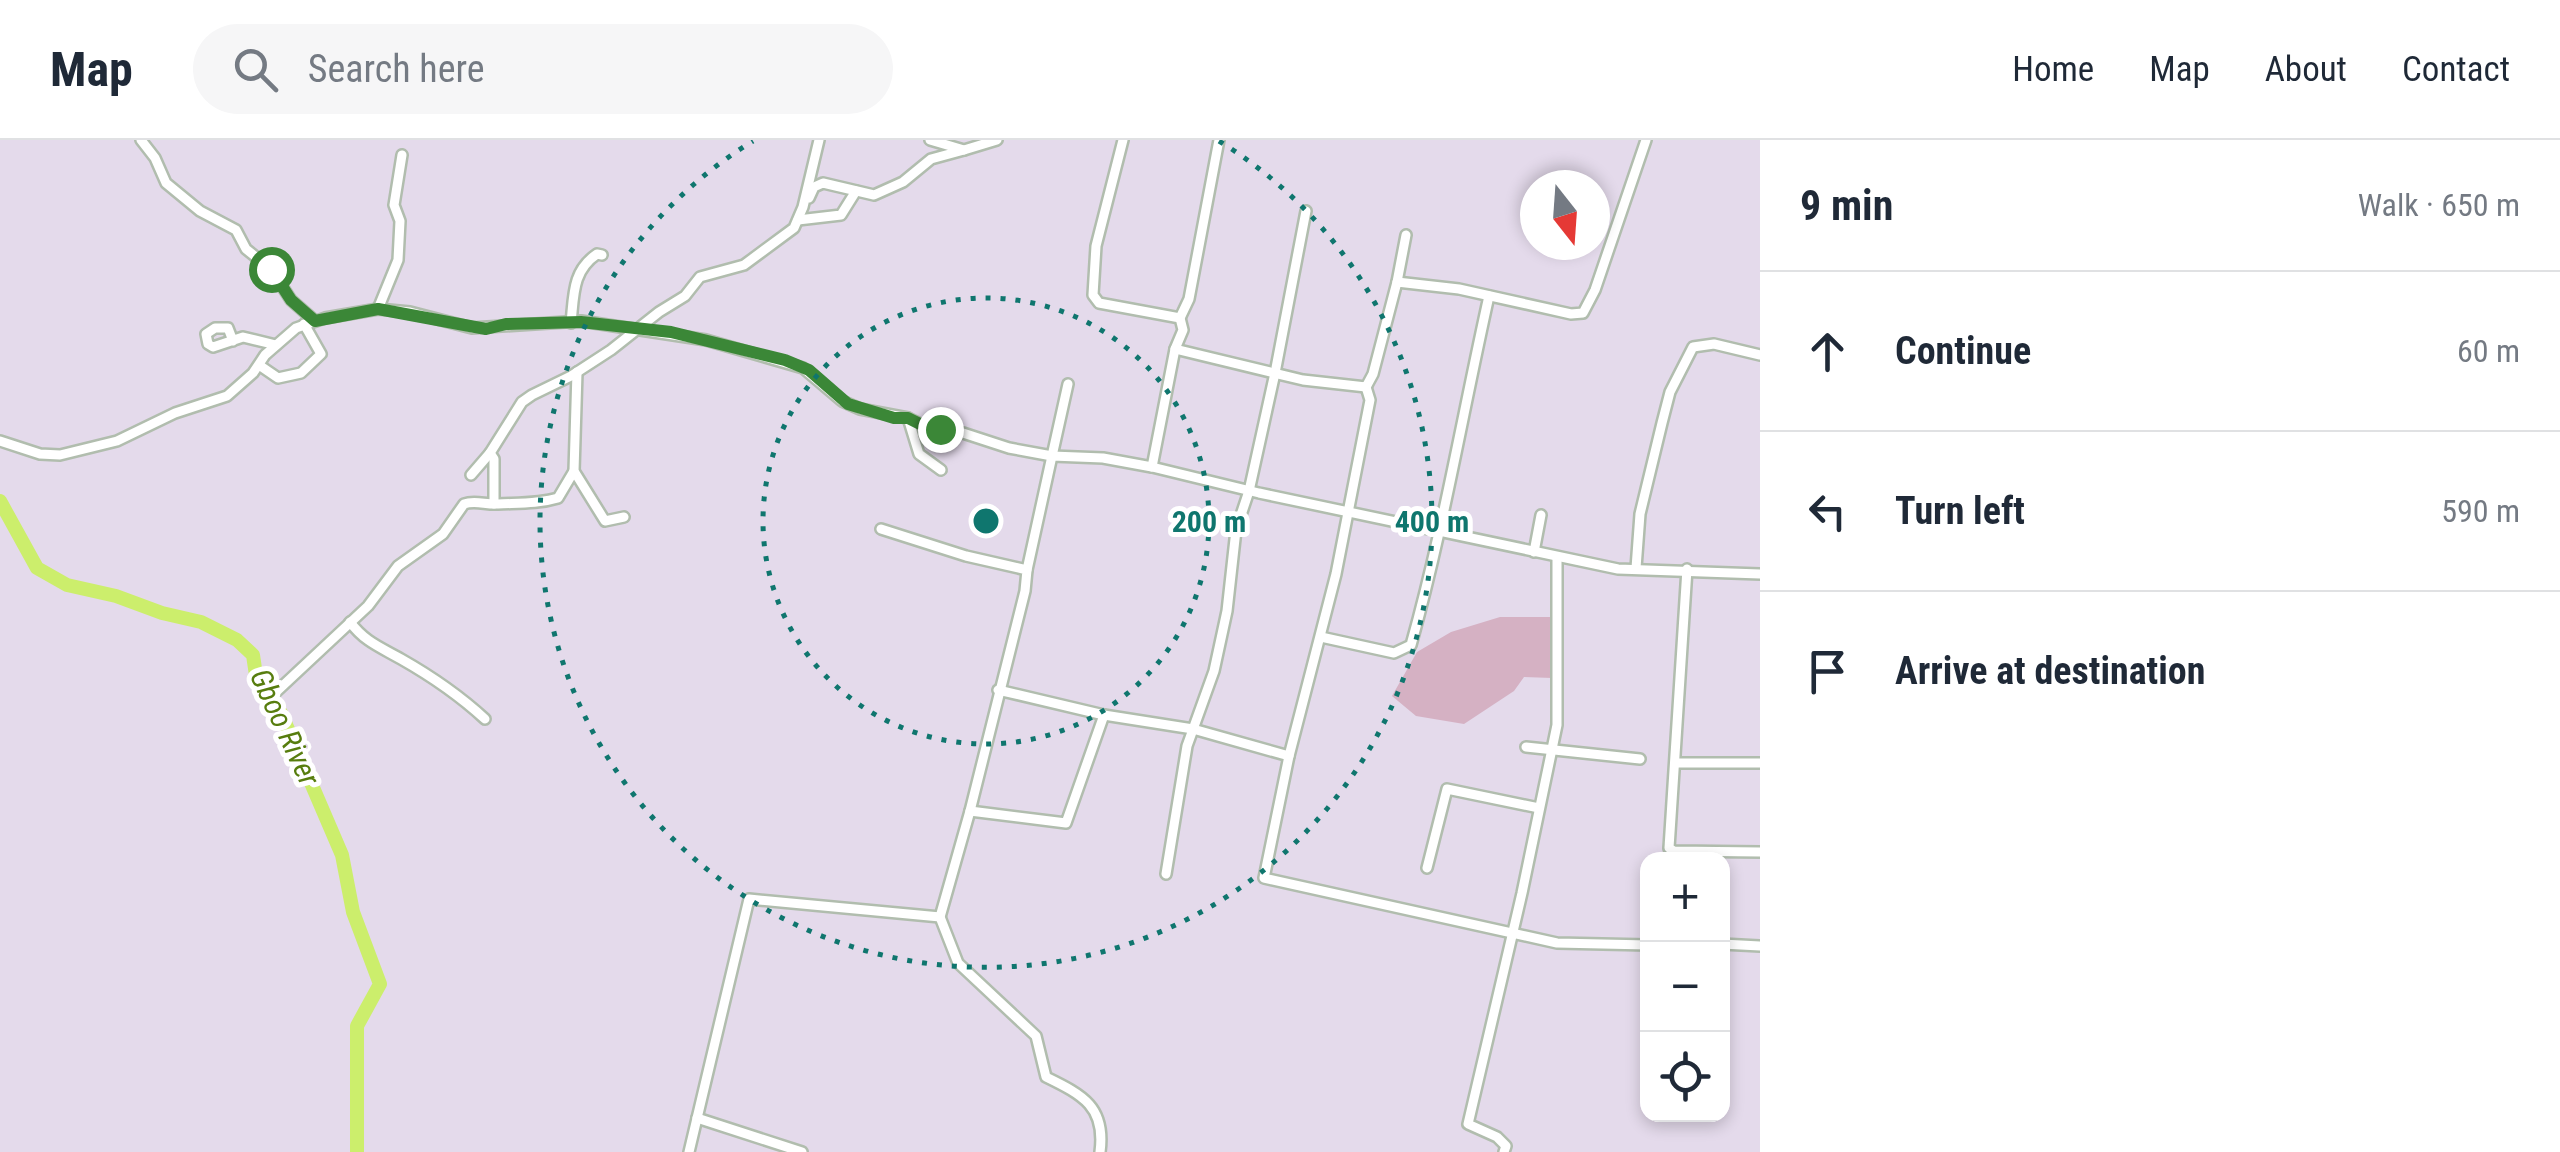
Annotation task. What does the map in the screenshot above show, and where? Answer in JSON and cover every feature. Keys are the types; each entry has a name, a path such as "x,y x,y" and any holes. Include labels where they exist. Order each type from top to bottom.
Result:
{"street":[{"path":"142,140 166,183 200,211 236,230 246,249 271,269 310,322 321,354 300,373 278,378 259,365"},
{"path":"471,474 490,453 522,402 578,372 686,296 700,277 753,260 786,236 803,207 819,140"},
{"path":"930,140 964,150"},
{"path":"798,220 850,214 858,203 903,182 930,160 997,140"},
{"path":"1123,140 1096,246 1093,295 1099,304 1180,318"},
{"path":"1152,466 1174,348 1182,330 1180,318 1190,299 1218,140"},
{"path":"1397,282 1583,313 1595,290 1646,140"},
{"path":"378,309 398,260 400,221 394,205 402,155"},
{"path":"803,207 820,183 874,195"},
{"path":"840,215 856,190"},
{"path":"1166,874 1183,765 1214,671 1227,610 1236,530 1249,491 1275,374 1306,211"},
{"path":"1406,235 1397,282 1366,387 1370,400 1336,574 1289,756 1264,878 1558,943 1640,945"},
{"path":"571,322 580,268 592,257 602,256"},
{"path":"1321,638 1394,654 1411,646 1432,573 1437,530 1489,296"},
{"path":"0,441 49,454 98,447 133,436 175,413 227,396 276,344 310,322 378,309 486,329 506,324 571,322 706,340 785,360 809,370 848,404 894,418 908,418 934,431 963,433 1008,448 1152,466 1249,491 1618,569 1760,574"},
{"path":"233,341 243,337 276,344"},
{"path":"1636,568 1640,514 1662,423 1670,392 1693,347 1714,344 1760,355"},
{"path":"1174,348 1275,374 1366,387"},
{"path":"276,692 377,596 398,566 443,534 464,504 538,503 558,498 574,471 578,372"},
{"path":"1068,384 1027,570 1026,592 940,918 958,963 1036,1036 1046,1077 1081,1094 1100,1118 1100,1152"},
{"path":"908,418 919,454 941,470"},
{"path":"490,453 494,459 494,504"},
{"path":"574,471 604,521 624,518"},
{"path":"1534,552 1542,515"},
{"path":"881,529 966,556 1027,570"},
{"path":"1504,1152 1506,1146 1496,1137 1468,1124 1557,725 1557,557"},
{"path":"1687,569 1669,848 1760,852"},
{"path":"350,622 364,640 432,679 486,720"},
{"path":"998,690 1104,715 1193,729 1289,756"},
{"path":"970,811 1066,823 1104,715"},
{"path":"1526,747 1640,759"},
{"path":"1676,764 1760,763"},
{"path":"1426,868 1447,789 1539,808"},
{"path":"689,1152 749,899 940,918"},
{"path":"1730,944 1760,946"},
{"path":"697,1118 802,1152"}],"shaded area":[{"path":"1500,617 1550,617 1552,678 1524,677 1514,691 1464,724 1416,716 1392,696 1417,652 1451,632"}],"waterway":[{"name":"Gboo River","path":"0,501 37,568 67,585 201,622 237,640 253,655 257,682 281,713 342,855 353,912 380,984 357,1026 357,1152"}],"route":[{"path":"271,269 291,300 315,321 378,309 410,312 472,328 581,322 671,332 785,360 809,370 848,404 868,412 908,418 934,431 940,429"}]}
